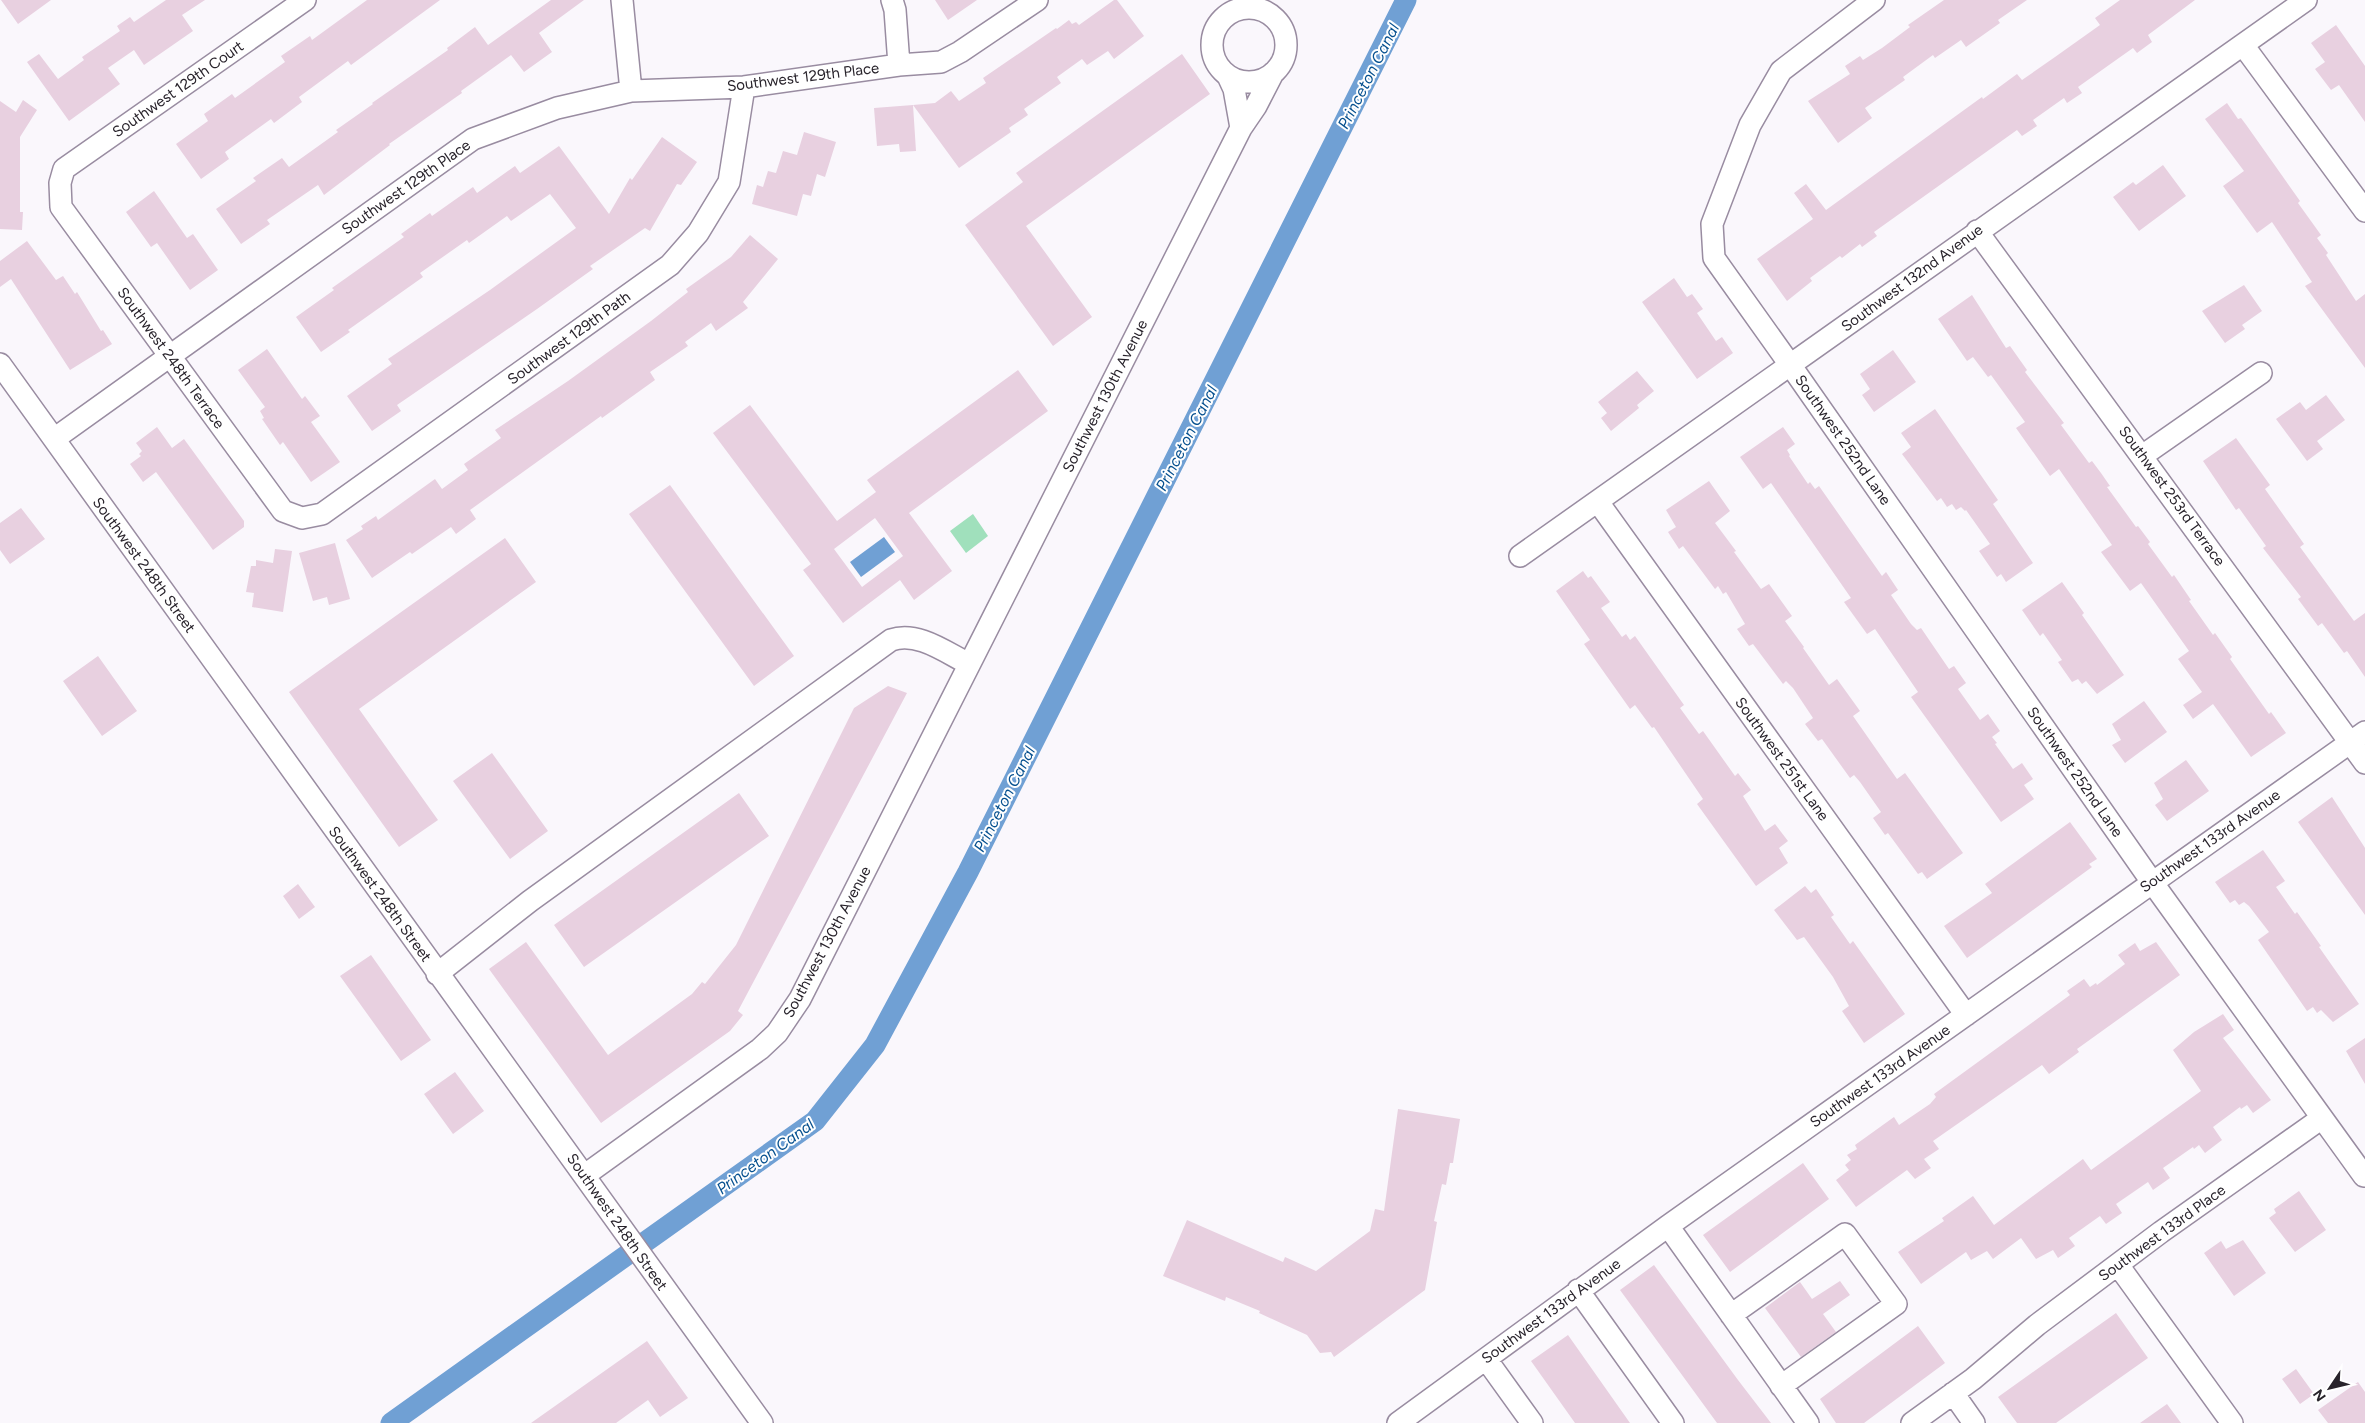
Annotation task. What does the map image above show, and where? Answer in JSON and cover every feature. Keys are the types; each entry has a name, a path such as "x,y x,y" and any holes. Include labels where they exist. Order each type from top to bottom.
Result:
{"street":[{"name":"Southwest 129th Court","path":"60,184 64,169 305,0"},
{"path":"622,0 631,91"},
{"path":"892,0 896,10 899,65"},
{"name":"Southwest 129th Place","path":"54,439 473,139 557,108 631,91 744,86 899,65 941,62 960,52 1037,0"},
{"name":"Southwest 252nd Lane","path":"1874,0 1781,71 1750,125 1712,224 1714,258 2152,882 2364,1176"},
{"name":"Southwest 132nd Avenue","path":"1520,556 1791,366 1977,230 2306,0"},
{"path":"1228,76 1237,80 1256,81 1273,73 1284,56 1285,36 1281,26 1271,15 1257,8 1247,8 1228,14 1220,21 1214,34 1213,50 1215,60 1228,76 1234,89 1241,128"},
{"path":"2244,45 2365,211"},
{"name":"Southwest 130th Avenue","path":"585,1175 745,1060 777,1033 800,999 1241,128 1256,106 1273,73"},
{"name":"Southwest 129th Path","path":"302,518 322,514 670,265 698,233 729,182 744,86"},
{"name":"Southwest 248th Terrace","path":"60,184 61,207 283,511 302,518"},
{"name":"Southwest 253rd Terrace","path":"1977,230 2142,456 2358,738 2365,763"},
{"name":"Southwest 248th Street","path":"0,364 437,974 585,1175 762,1423"},
{"path":"2142,456 2261,373"},
{"name":"Southwest 251st Lane","path":"1598,502 1966,1015"},
{"path":"437,974 530,901 891,640 902,636 916,638 969,664"},
{"name":"Southwest 133rd Avenue","path":"1398,1423 1578,1290 2358,738"},
{"name":"Southwest 133rd Place","path":"1912,1423 2118,1265 2322,1118"},
{"path":"1668,1226 1808,1423"},
{"path":"1731,1315 1845,1234 1896,1304 1781,1386"},
{"path":"2118,1265 2232,1423"},
{"path":"1578,1290 1673,1423"},
{"path":"1486,1359 1532,1423"},
{"path":"1953,1393 1974,1423"}],"green space":[{"path":"973,514 988,536 966,553 950,531"}],"water":[{"path":"884,537 895,552 861,577 850,562"}],"building":[{"path":"1,0 51,0 18,24"},
{"path":"166,0 205,0 182,15 193,31 144,65 134,50 108,68 120,84 69,121 27,62 39,54 58,79 84,60 82,57 120,31 117,26 130,17 134,22"},
{"path":"367,0 440,0 351,65 348,61 299,97 302,102 274,123 271,119 225,152 229,159 201,179 176,144 208,121 204,114 232,94 235,98 285,62 281,56 310,36 312,40"},
{"path":"551,0 584,0 539,33 552,52 524,72 511,55 461,91 462,93 389,144 324,195 318,185 267,220 270,224 241,244 216,209 256,181 253,178 282,158 289,167 338,132 336,130 372,103 448,50 447,48 475,27 488,45"},
{"path":"935,0 977,0 948,20"},
{"path":"1114,0 1117,0 1144,36 1114,59 1108,51 1087,65 1082,59 1057,77 1061,83 1024,109 1028,115 1009,128 1011,132 959,168 913,105 935,103 951,91 959,101 986,83 983,78 1056,28 1069,20 1072,24 1076,22 1079,25"},
{"path":"1944,0 2027,0 1998,20 2000,23 1966,47 1961,40 1935,58 1933,55 1903,77 1905,80 1865,108 1872,118 1838,143 1808,101 1850,74 1845,66 1860,56 1863,60 1882,48 1910,27 1908,25"},
{"path":"2120,0 2195,0 2148,35 2152,42 2137,53 2133,48 2078,87 2082,93 2067,103 2064,98 2033,120 2037,126 2022,136 2017,130 1874,232 1877,236 1862,247 1860,244 1810,278 1812,281 1787,301 1757,259 1813,219 1794,193 1806,184 1826,210 1982,97 1983,99 2017,74 2022,80 2100,25 2095,18"},
{"path":"2336,25 2365,66 2365,122 2339,85 2331,90 2315,69 2325,62 2311,43"},
{"path":"1182,54 1210,94 1026,226 1092,317 1053,346 965,225 1023,182 1016,173"},
{"path":"23,100 37,110 20,137 20,212 23,212 22,230 0,229 0,101 16,112"},
{"path":"2227,103 2238,119 2241,118 2247,126 2300,201 2298,203 2321,235 2317,238 2328,253 2326,255 2356,301 2365,294 2365,368 2305,286 2312,282 2272,222 2257,233 2223,186 2244,171 2205,119"},
{"path":"913,105 916,151 900,152 899,144 877,146 874,108"},
{"path":"804,132 836,142 825,177 817,174 811,196 803,194 797,216 752,204 757,185 763,187 768,171 776,173 783,151 797,155"},
{"path":"662,137 697,162 681,185 677,184 650,231 645,228 590,266 593,269 397,405 401,411 372,431 347,396 392,364 388,359 490,290 576,228 550,194 511,221 507,216 469,243 467,240 420,273 423,277 348,330 350,332 321,352 296,317 334,290 332,288 404,237 401,234 430,213 432,216 473,187 477,193 515,166 520,173 559,146 609,214 630,178 632,180"},
{"path":"2163,165 2186,196 2139,231 2113,197 2133,182 2136,185"},
{"path":"154,191 187,238 193,234 218,270 190,290 157,243 151,247 126,212"},
{"path":"750,235 778,259 743,302 748,308 716,331 711,323 685,342 688,346 650,372 655,380 602,418 601,416 470,510 476,519 456,534 451,527 412,554 410,552 372,578 346,540 363,529 361,526 376,516 378,520 435,479 442,489 468,470 464,464 501,438 495,430 568,381 651,321 688,292 686,289 731,257"},
{"path":"27,241 56,280 63,276 75,294 77,292 101,331 103,330 112,344 70,370 11,279 0,287 0,261"},
{"path":"1674,278 1687,297 1692,294 1703,309 1697,313 1716,341 1722,337 1733,353 1697,379 1642,302"},
{"path":"2244,285 2262,311 2242,325 2245,329 2225,343 2202,311"},
{"path":"1972,295 2006,348 2010,346 2027,370 2025,372 2064,423 2061,425 2089,463 2092,461 2101,473 2110,486 2107,487 2136,527 2138,526 2150,542 2148,544 2172,577 2174,575 2191,600 2189,601 2213,635 2215,633 2232,657 2230,659 2269,714 2271,712 2286,733 2251,757 2213,704 2193,719 2183,705 2202,692 2178,659 2189,651 2141,583 2130,591 2101,552 2112,545 2059,469 2050,476 2016,428 2025,422 1991,375 1988,377 1973,357 1967,361 1938,319"},
{"path":"267,349 302,399 305,396 320,416 311,422 340,462 311,482 283,442 280,445 262,419 264,418 260,411 265,407 238,370"},
{"path":"1893,350 1916,382 1874,412 1862,395 1870,389 1860,374"},
{"path":"1018,370 1048,411 909,513 952,571 914,600 900,580 843,623 803,570 811,564 713,433 750,405 837,521 876,492 867,480","holes":["875,518 903,556 862,587 834,549"]},
{"path":"1637,371 1654,391 1637,405 1639,408 1611,431 1601,418 1607,413 1598,402"},
{"path":"2326,395 2345,420 2317,441 2323,449 2307,461 2276,419 2300,402 2306,410"},
{"path":"1935,409 1998,500 1993,504 2033,563 2006,582 2001,574 1997,577 1979,551 1990,544 1966,510 1961,507 1956,510 1952,504 1947,507 1941,498 1937,501 1902,454 1911,447 1901,433"},
{"path":"157,427 172,448 184,439 244,521 244,527 213,550 156,472 143,482 130,464 141,456 139,454 142,451 136,443"},
{"path":"1783,427 1795,444 1787,450 1789,456 1808,484 1810,482 1815,489 1819,486 1882,576 1886,572 1898,590 1891,595 1911,624 1917,630 1921,628 1949,669 1954,666 1966,683 1958,689 1980,720 1988,714 2000,731 1992,737 2013,769 2022,763 2033,779 2024,785 2034,799 2001,822 1911,697 1918,692 1875,629 1867,634 1844,602 1851,598 1771,483 1763,489 1740,457"},
{"path":"2236,438 2270,485 2265,489 2304,544 2300,547 2354,621 2365,613 2365,677 2347,651 2344,653 2322,623 2318,626 2298,599 2301,597 2263,548 2266,546 2239,508 2236,510 2203,461"},
{"path":"1709,481 1730,511 1715,523 1736,551 1734,552 1761,589 1769,584 1792,616 1785,621 1829,685 1837,679 1860,711 1853,716 1897,779 1905,773 1963,853 1927,879 1922,872 1918,874 1888,833 1885,835 1873,818 1881,812 1860,782 1854,775 1850,778 1822,739 1818,741 1805,724 1813,718 1793,688 1786,681 1783,684 1753,644 1749,646 1737,629 1745,624 1726,592 1723,594 1718,586 1715,589 1683,546 1679,549 1668,532 1676,527 1666,510"},
{"path":"670,485 794,656 754,686 629,514"},
{"path":"21,508 45,539 10,564 0,550 0,523"},
{"path":"505,538 536,582 359,709 438,820 399,847 289,692"},
{"path":"335,543 350,599 329,605 327,597 313,601 299,553"},
{"path":"275,549 292,551 283,612 252,607 254,593 246,592 251,566 256,566 256,560 273,563"},
{"path":"1583,571 1588,578 1591,576 1610,602 1601,608 1622,637 1626,634 1630,640 1635,636 1684,705 1680,708 1699,734 1703,731 1735,776 1738,773 1751,790 1743,796 1765,831 1775,824 1788,841 1779,848 1788,863 1756,886 1697,804 1703,799 1654,727 1652,728 1635,705 1630,709 1584,644 1590,640 1556,591"},
{"path":"2062,582 2084,613 2082,615 2124,675 2097,694 2086,681 2082,684 2078,679 2072,682 2058,662 2062,660 2043,633 2040,636 2022,610"},
{"path":"98,656 137,711 102,736 63,681"},
{"path":"888,686 907,693 738,1011 743,1015 730,1031 601,1123 489,969 526,942 608,1055 692,994 702,982 705,984 736,945 854,708"},
{"path":"2144,701 2167,732 2125,763 2112,745 2121,740 2112,724"},
{"path":"492,753 548,831 510,859 453,781"},
{"path":"2186,760 2209,791 2167,821 2155,805 2163,799 2154,783"},
{"path":"739,793 769,836 584,967 554,925"},
{"path":"2332,797 2365,848 2365,915 2298,822"},
{"path":"2070,822 2097,859 2089,864 2092,867 1967,958 1944,926 1992,893 1985,884"},
{"path":"2263,850 2285,881 2276,887 2295,914 2297,912 2359,1004 2333,1022 2321,1010 2317,1013 2313,1007 2307,1011 2258,940 2269,932 2249,906 2244,902 2239,905 2235,900 2230,903 2215,882"},
{"path":"298,884 315,907 299,919 283,896"},
{"path":"1805,886 1811,893 1816,889 1834,915 1831,917 1850,944 1853,941 1905,1014 1864,1043 1842,1011 1849,1006 1833,977 1804,937 1797,940 1774,910"},
{"path":"2156,942 2180,975 2077,1049 2079,1052 2049,1074 2042,1065 1933,1141 1939,1149 1924,1159 1931,1168 1915,1179 1907,1170 1856,1207 1836,1180 1849,1170 1845,1165 1851,1160 1847,1155 1857,1149 1855,1145 1894,1117 1899,1125 1930,1104 1936,1097 1934,1094 2070,995 2067,991 2084,979 2090,987 2096,983 2097,985 2125,964 2118,955 2135,943 2140,951"},
{"path":"371,955 431,1040 401,1061 340,976"},
{"path":"2223,1014 2234,1030 2223,1038 2271,1100 2253,1113 2247,1105 2241,1109 2240,1107 2213,1127 2222,1140 2205,1153 2199,1145 2194,1149 2193,1147 2163,1168 2170,1178 2153,1190 2148,1182 2116,1204 2122,1213 2106,1224 2100,1216 2069,1238 2075,1246 2058,1258 2053,1250 2036,1259 2021,1238 1993,1259 1987,1251 1971,1260 1966,1252 1921,1284 1898,1252 1944,1221 1942,1218 1973,1196 1994,1225 2083,1159 2091,1170 2201,1091 2173,1050 2194,1032"},
{"path":"2365,1038 2365,1084 2346,1051"},
{"path":"455,1072 484,1111 453,1134 424,1094"},
{"path":"1398,1109 1460,1119 1453,1163 1450,1163 1446,1185 1442,1184 1434,1221 1437,1222 1425,1290 1334,1357 1331,1352 1320,1353 1307,1335 1259,1313 1260,1311 1226,1297 1225,1301 1163,1276 1187,1220 1283,1262 1285,1257 1316,1271 1370,1231 1375,1209 1384,1211"},
{"path":"1803,1163 1829,1199 1730,1272 1703,1235"},
{"path":"2299,1191 2326,1230 2295,1252 2269,1218 2276,1213 2274,1209"},
{"path":"2243,1240 2266,1273 2234,1296 2204,1253 2221,1241 2226,1249"},
{"path":"1654,1265 1771,1423 1717,1423 1620,1290"},
{"path":"1840,1281 1850,1295 1823,1314 1836,1332 1801,1357 1765,1308 1800,1282 1812,1299"},
{"path":"2116,1313 2148,1358 2056,1423 2017,1423 1998,1397"},
{"path":"1918,1326 1945,1363 1864,1423 1836,1423 1820,1399"},
{"path":"1568,1335 1630,1423 1575,1423 1531,1361"},
{"path":"647,1341 688,1398 660,1417 648,1400 616,1423 531,1423"},
{"path":"2296,1369 2314,1394 2300,1404 2282,1379"},
{"path":"2358,1382 2365,1392 2365,1423 2328,1423 2318,1410"},
{"path":"2167,1404 2181,1423 2140,1423"}],"waterway":[{"name":"Princeton Canal","path":"391,1423 815,1121 875,1045 968,872 1406,0"}]}
